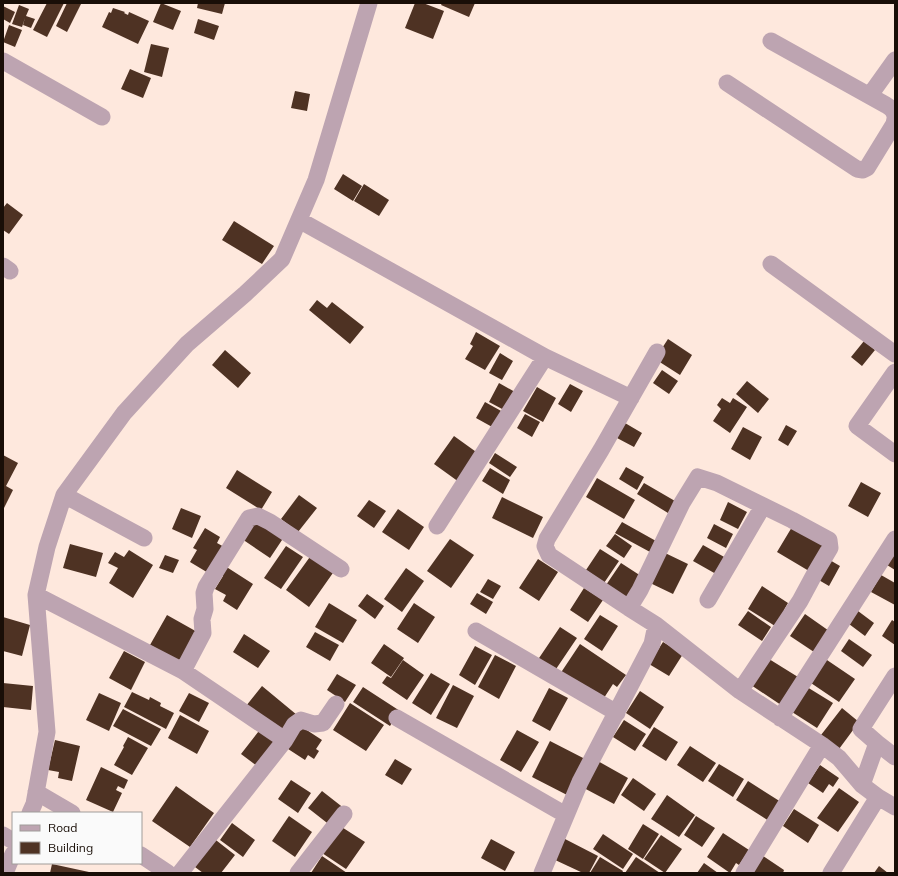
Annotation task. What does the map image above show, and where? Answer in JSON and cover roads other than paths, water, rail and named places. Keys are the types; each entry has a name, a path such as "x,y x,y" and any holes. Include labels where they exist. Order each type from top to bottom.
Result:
{"street":[{"path":"30,812 34,804 47,732 36,595 47,547 64,495 124,413 186,344 245,294 282,259 316,180 369,3"},
{"path":"727,83 857,169 863,170 867,168 894,124 894,113 870,95 771,41"},
{"path":"3,60 102,117"},
{"path":"870,95 895,60"},
{"path":"299,220 545,357 631,398"},
{"path":"771,264 895,354"},
{"path":"657,352 601,450 547,539 545,546 549,555 656,625 740,691 822,745 839,758 862,785 895,807"},
{"path":"437,526 545,357"},
{"path":"895,372 857,426 895,454"},
{"path":"628,608 640,590 682,503 698,477 716,483 829,540 830,548 800,600 740,691"},
{"path":"64,495 144,538"},
{"path":"708,600 763,506"},
{"path":"183,672 203,633 202,619 205,609 204,593 206,587 250,518 258,516 270,522 341,569"},
{"path":"780,718 895,539"},
{"path":"36,595 183,672 285,740"},
{"path":"542,873 580,782 652,644 656,625"},
{"path":"476,631 617,713"},
{"path":"895,676 861,729 895,757"},
{"path":"180,873 285,740 294,725 301,720 314,724 323,724 336,704"},
{"path":"397,718 566,815"},
{"path":"862,785 877,743"},
{"path":"744,873 822,745"},
{"path":"36,792 70,812"},
{"path":"831,873 878,797"},
{"path":"298,873 344,814"},
{"path":"3,835 12,840"},
{"path":"5,873 12,856"},
{"path":"142,856 168,873"}]}
